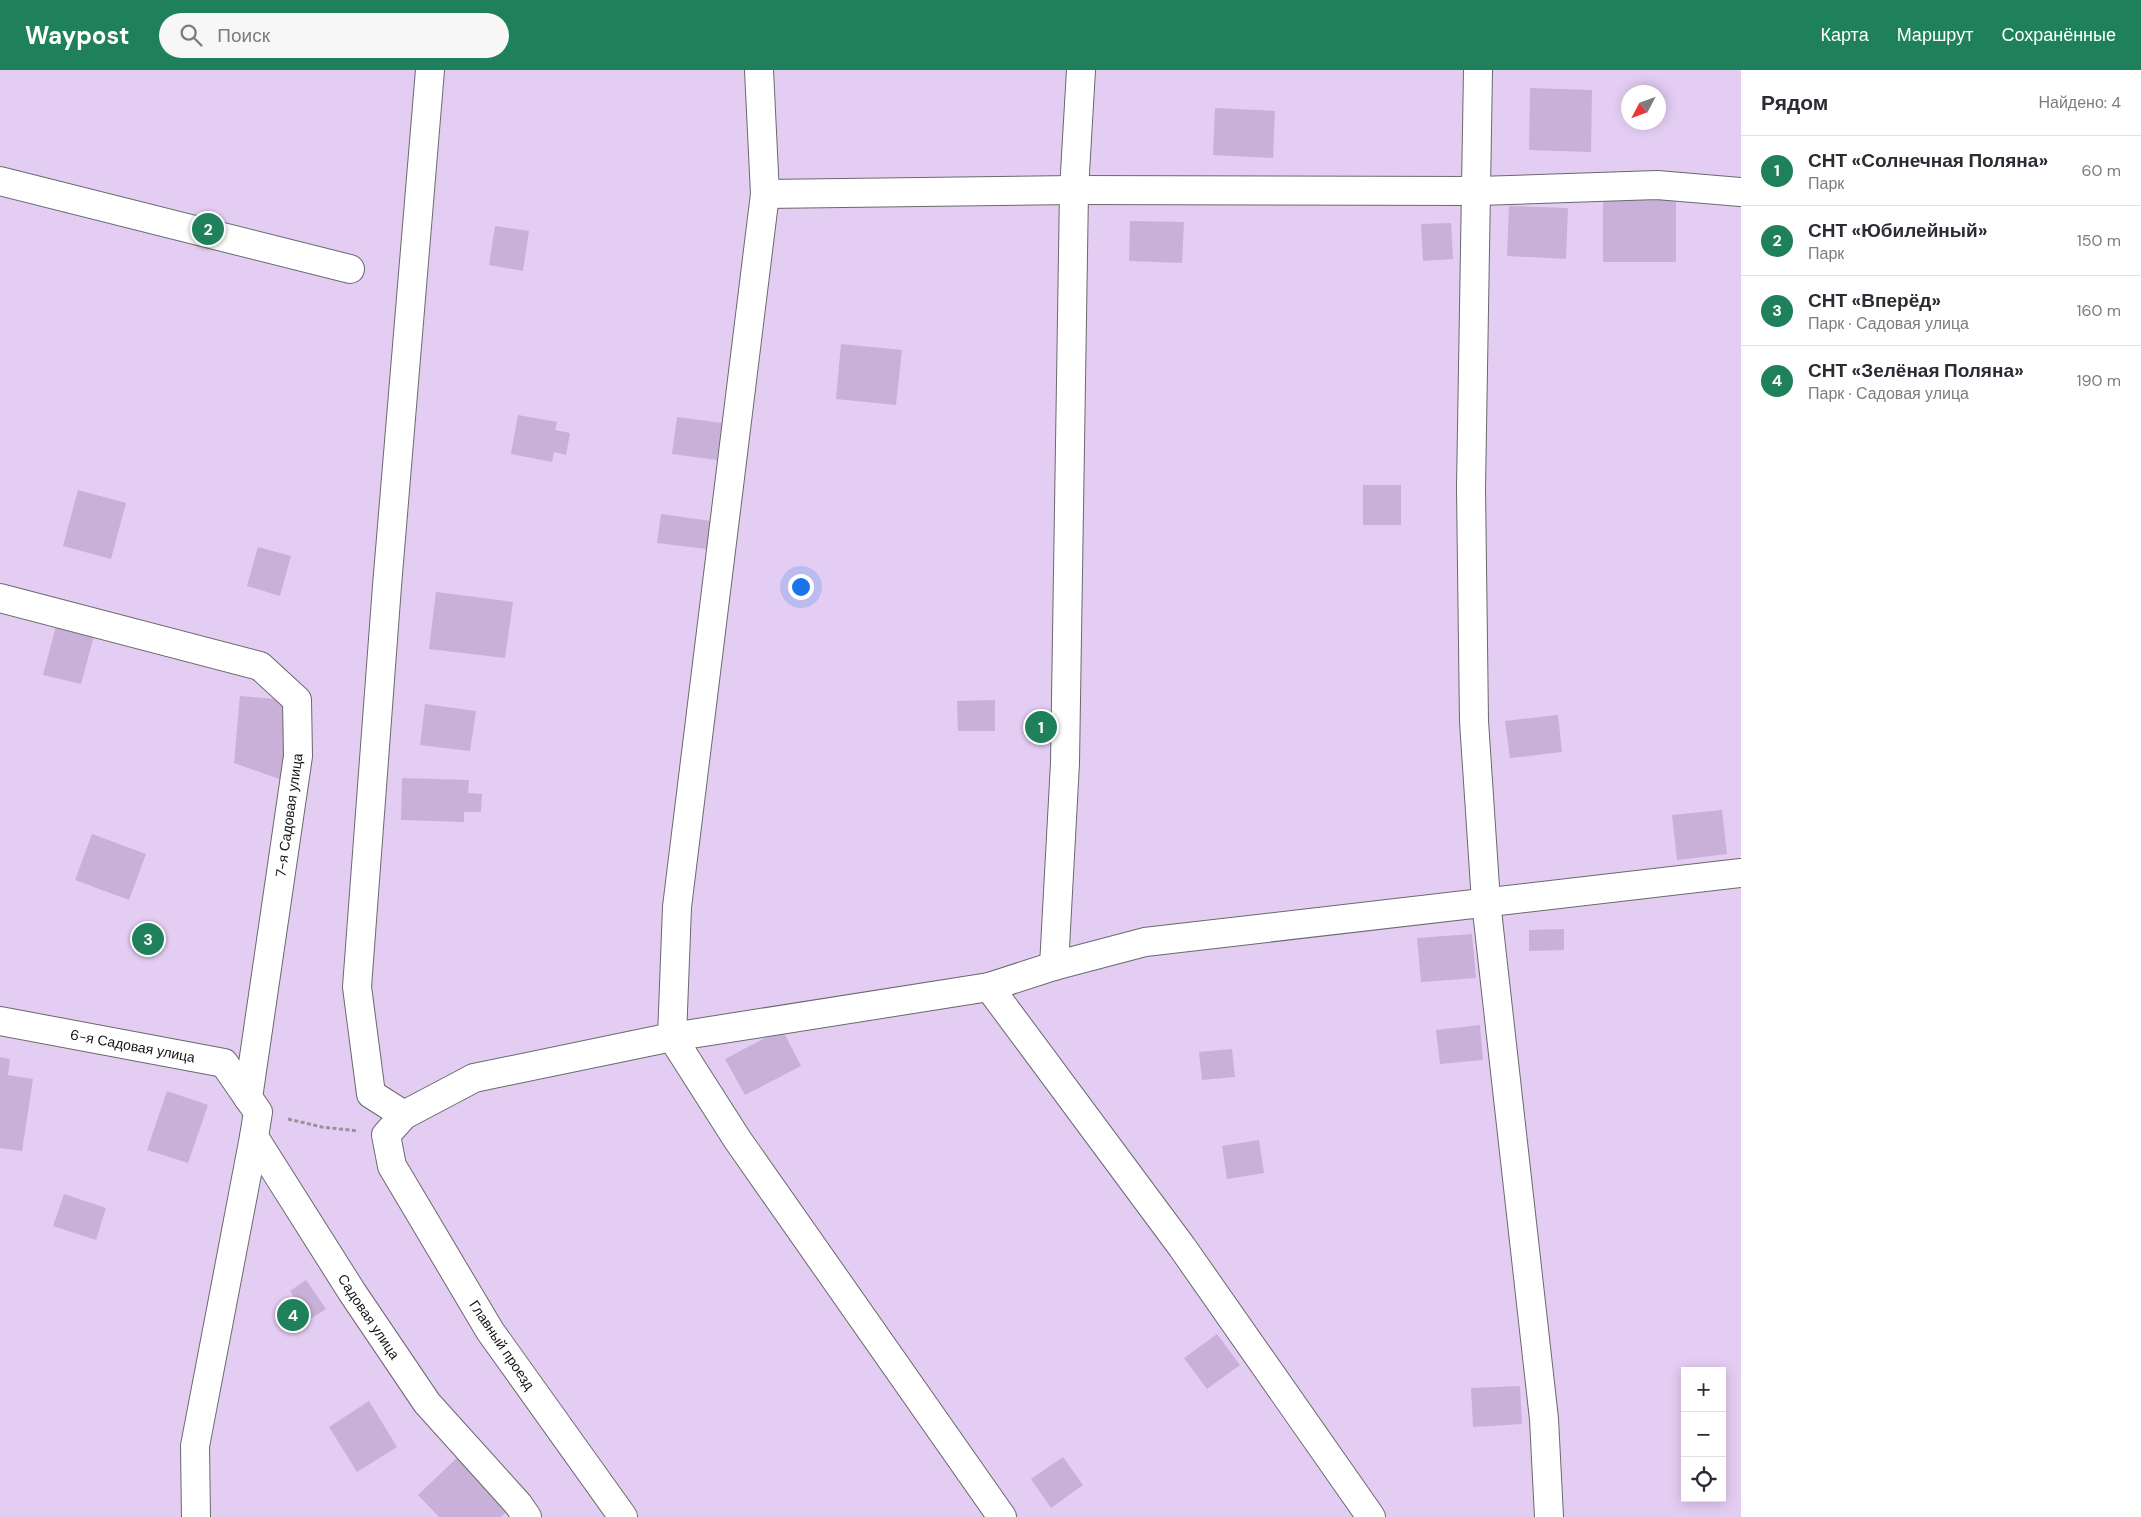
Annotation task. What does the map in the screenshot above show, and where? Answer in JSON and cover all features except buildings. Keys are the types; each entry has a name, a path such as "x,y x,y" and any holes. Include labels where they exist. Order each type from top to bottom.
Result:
{"street":[{"path":"404,1115 371,1094 357,987 387,586 430,70"},
{"path":"760,70 765,194 677,907 672,1038 737,1139 1002,1517"},
{"path":"1054,966 1065,763 1074,190 1082,70"},
{"path":"1478,70 1478,191 1471,488 1474,721 1486,902 1544,1419 1549,1517"},
{"path":"0,181 350,269"},
{"path":"765,194 1074,190 1478,191 1657,185 1741,192"},
{"name":"7-я Садовая улица","path":"0,598 260,666 297,700 298,756 253,1116 195,1446 196,1517"},
{"path":"386,1135 404,1115 474,1078 672,1038 989,987 1054,966 1146,942 1741,873"},
{"path":"989,987 1182,1247 1371,1517"},
{"name":"6-я Садовая улица","path":"0,1021 224,1063 253,1116"},
{"name":"Садовая улица","path":"253,1116 352,1292 427,1403 512,1497 527,1517"},
{"name":"Главный проезд","path":"386,1135 392,1166 490,1331 623,1517"}],"path":[{"path":"253,1116 386,1135"}],"shaded area":[{"path":"0,70 1741,70 1741,1517 0,1517"}],"place":[{"name":"СНТ «Юбилейный»","path":"208,229"},
{"name":"СНТ «Солнечная Поляна»","path":"1041,727"},
{"name":"СНТ «Вперёд»","path":"148,939"},
{"name":"СНТ «Зелёная Поляна»","path":"293,1315"}]}
